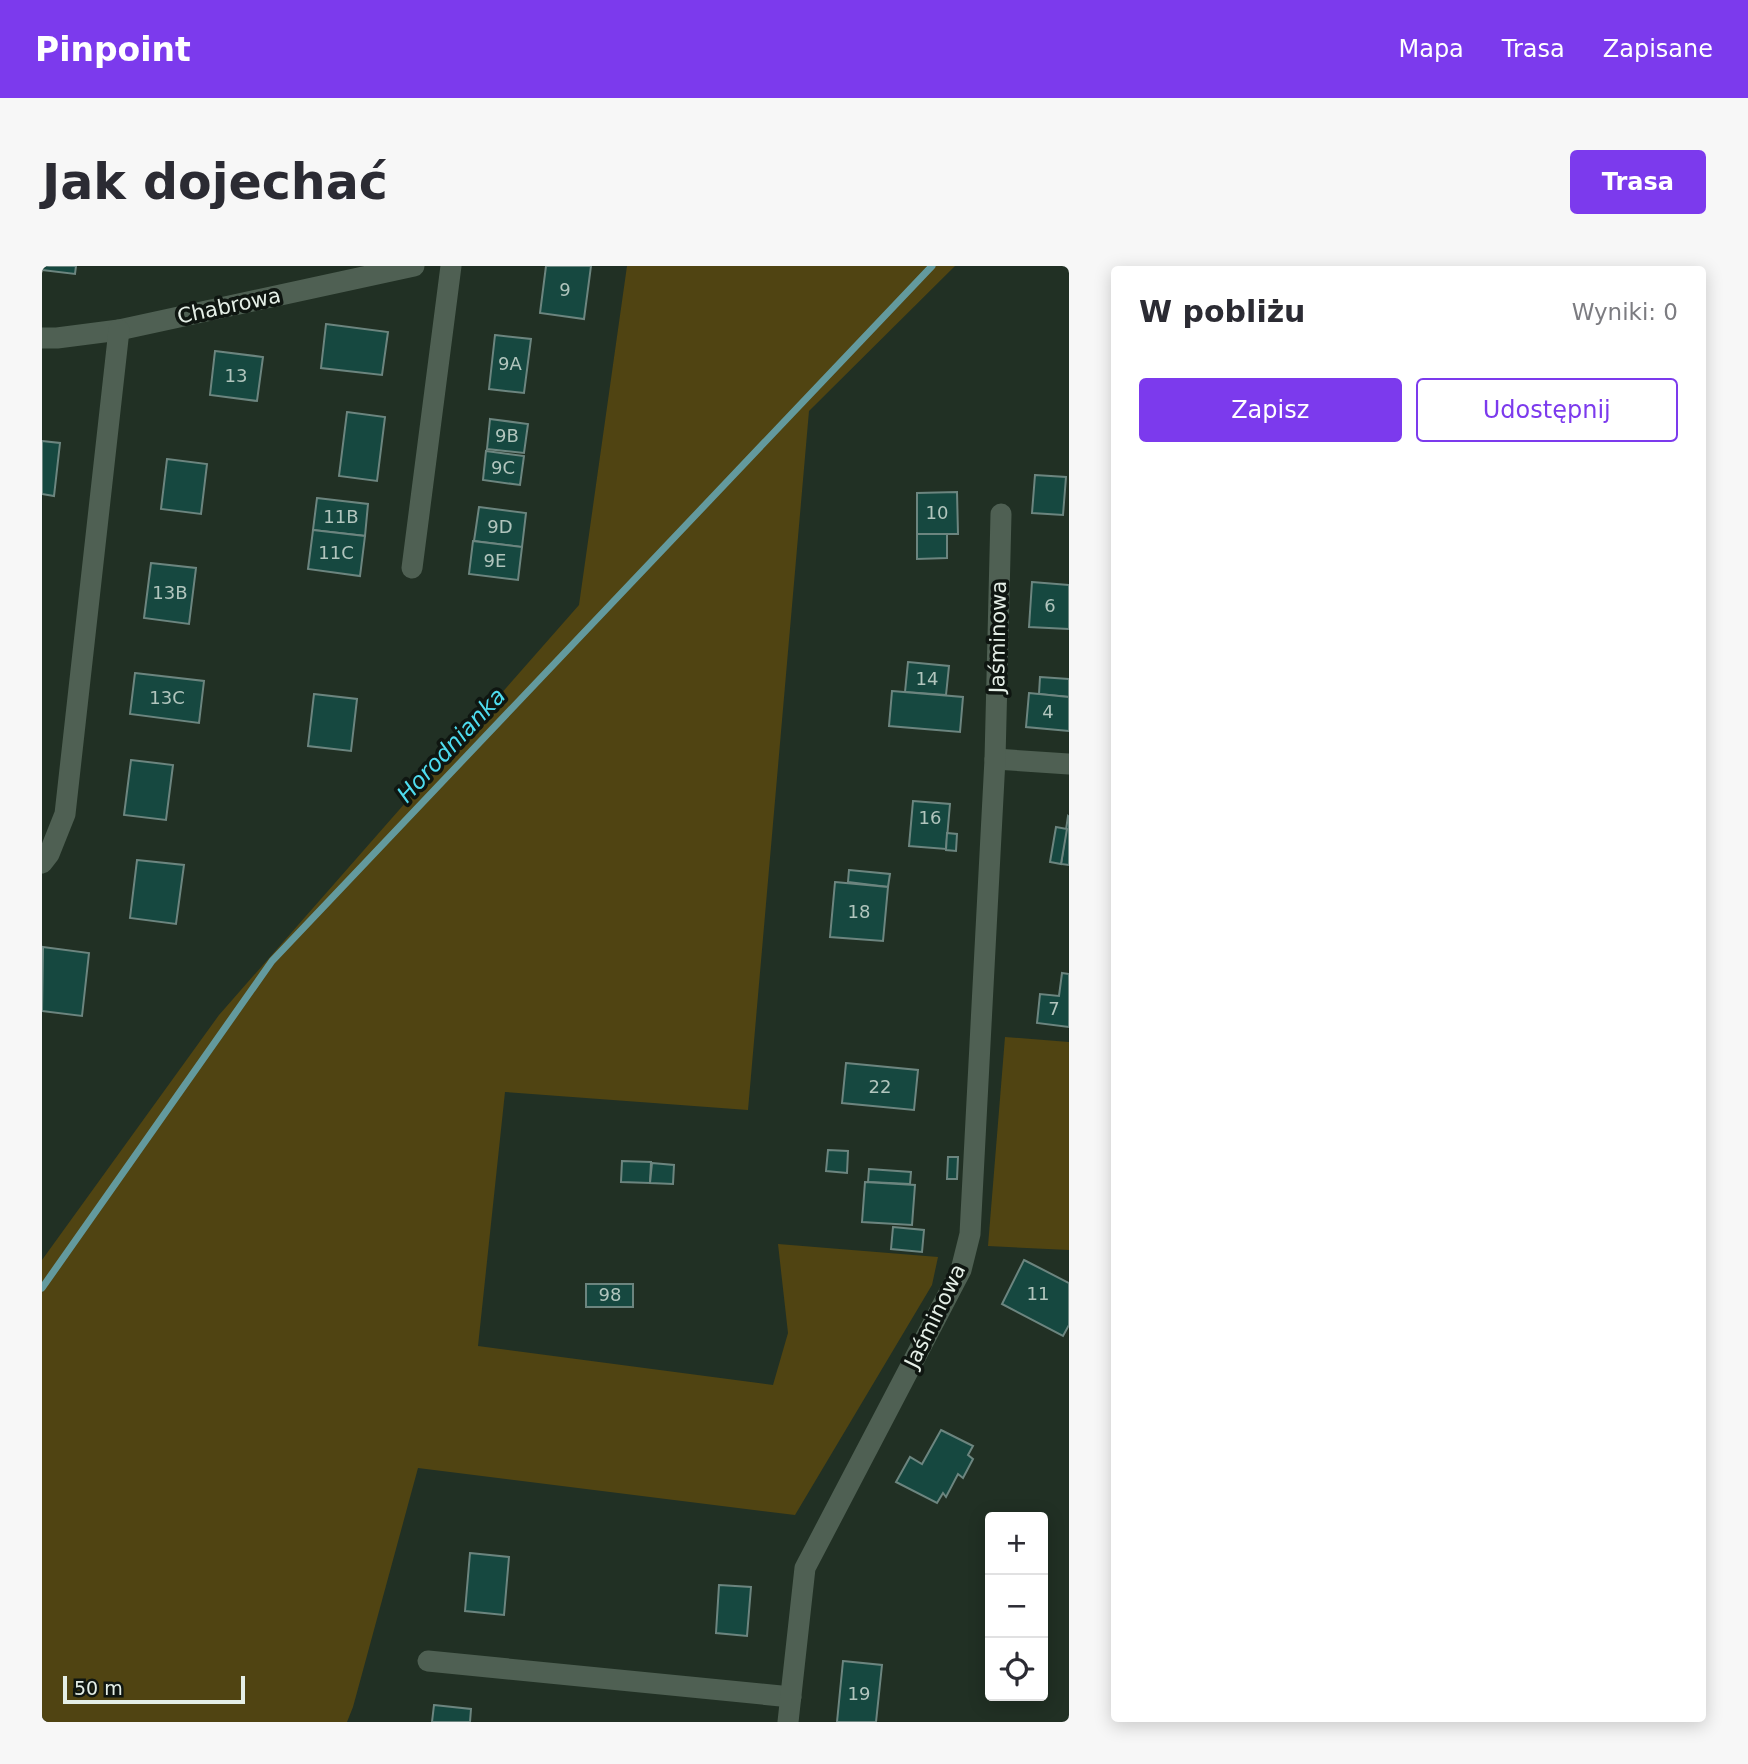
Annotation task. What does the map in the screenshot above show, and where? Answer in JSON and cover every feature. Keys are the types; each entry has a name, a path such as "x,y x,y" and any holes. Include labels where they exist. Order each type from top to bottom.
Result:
{"street":[{"name":"Chabrowa","path":"42,338 119,330 414,266"},
{"path":"412,568 451,266"},
{"path":"42,863 49,854 65,814 119,330"},
{"name":"Jaśminowa","path":"788,1722 805,1568 961,1270 970,1234 995,759 1001,514"},
{"path":"995,759 1069,764"},
{"path":"428,1661 791,1697"}],"shaded area":[{"path":"627,266 955,266 809,411 748,1110 505,1092 478,1346 773,1385 788,1333 778,1244 938,1257 932,1285 795,1515 418,1468 347,1722 42,1722 42,1260 219,1015 579,605"},
{"path":"1005,1037 1069,1042 1069,1250 988,1246"}],"building":[{"path":"42,266 76,266 75,274 42,270"},
{"path":"546,266 591,266 584,319 540,313"},
{"path":"326,324 388,332 382,375 321,368"},
{"path":"495,335 531,339 524,393 489,389"},
{"path":"215,351 263,357 257,401 210,395"},
{"path":"347,412 385,417 377,481 339,476"},
{"path":"490,419 528,424 524,453 487,449"},
{"path":"42,441 60,443 54,496 42,494"},
{"path":"486,451 524,456 520,485 483,480"},
{"path":"167,459 207,464 201,514 161,509"},
{"path":"1035,475 1066,477 1063,515 1032,513"},
{"path":"957,492 958,534 917,534 917,493"},
{"path":"317,498 368,504 365,536 313,530"},
{"path":"479,507 526,513 522,547 474,541"},
{"path":"313,530 365,536 360,576 308,569"},
{"path":"917,534 947,534 947,558 917,559"},
{"path":"473,541 522,547 518,580 469,574"},
{"path":"151,563 196,568 189,624 144,618"},
{"path":"1032,582 1069,585 1069,629 1029,627"},
{"path":"908,662 949,666 946,695 905,692"},
{"path":"135,673 204,681 199,723 130,714"},
{"path":"1040,677 1069,679 1069,697 1039,694"},
{"path":"892,691 963,697 960,732 889,726"},
{"path":"1029,693 1069,697 1069,731 1026,727"},
{"path":"314,694 357,699 351,751 308,746"},
{"path":"131,760 173,765 166,820 124,815"},
{"path":"913,801 950,804 946,849 909,846"},
{"path":"1069,817 1069,865 1061,864"},
{"path":"1056,827 1067,829 1061,864 1050,862"},
{"path":"947,833 957,834 956,851 946,850"},
{"path":"137,860 184,865 176,924 130,918"},
{"path":"849,870 890,874 888,887 848,882"},
{"path":"835,882 888,887 883,941 830,937"},
{"path":"43,947 89,953 82,1016 42,1011"},
{"path":"1062,973 1069,974 1069,1027 1037,1023 1040,994 1059,996"},
{"path":"846,1063 918,1070 914,1110 842,1103"},
{"path":"828,1150 848,1151 847,1173 826,1171"},
{"path":"948,1157 958,1157 957,1179 947,1179"},
{"path":"622,1161 651,1162 650,1183 621,1182"},
{"path":"652,1163 674,1165 673,1184 650,1183"},
{"path":"869,1169 911,1172 910,1184 868,1182"},
{"path":"865,1182 915,1185 912,1225 862,1222"},
{"path":"893,1227 924,1230 922,1252 891,1249"},
{"path":"1024,1260 1069,1283 1069,1325 1063,1336 1002,1304"},
{"path":"586,1284 633,1284 633,1307 586,1307"},
{"path":"941,1430 973,1446 968,1455 973,1459 963,1478 958,1474 946,1497 943,1493 937,1503 896,1482 910,1457 922,1464"},
{"path":"470,1553 509,1557 504,1615 465,1611"},
{"path":"719,1585 751,1587 747,1636 716,1633"},
{"path":"843,1661 882,1665 876,1722 837,1722"},
{"path":"434,1705 471,1709 470,1722 432,1722"}],"waterway":[{"name":"Horodnianka","path":"42,1288 272,961 932,266"}]}
